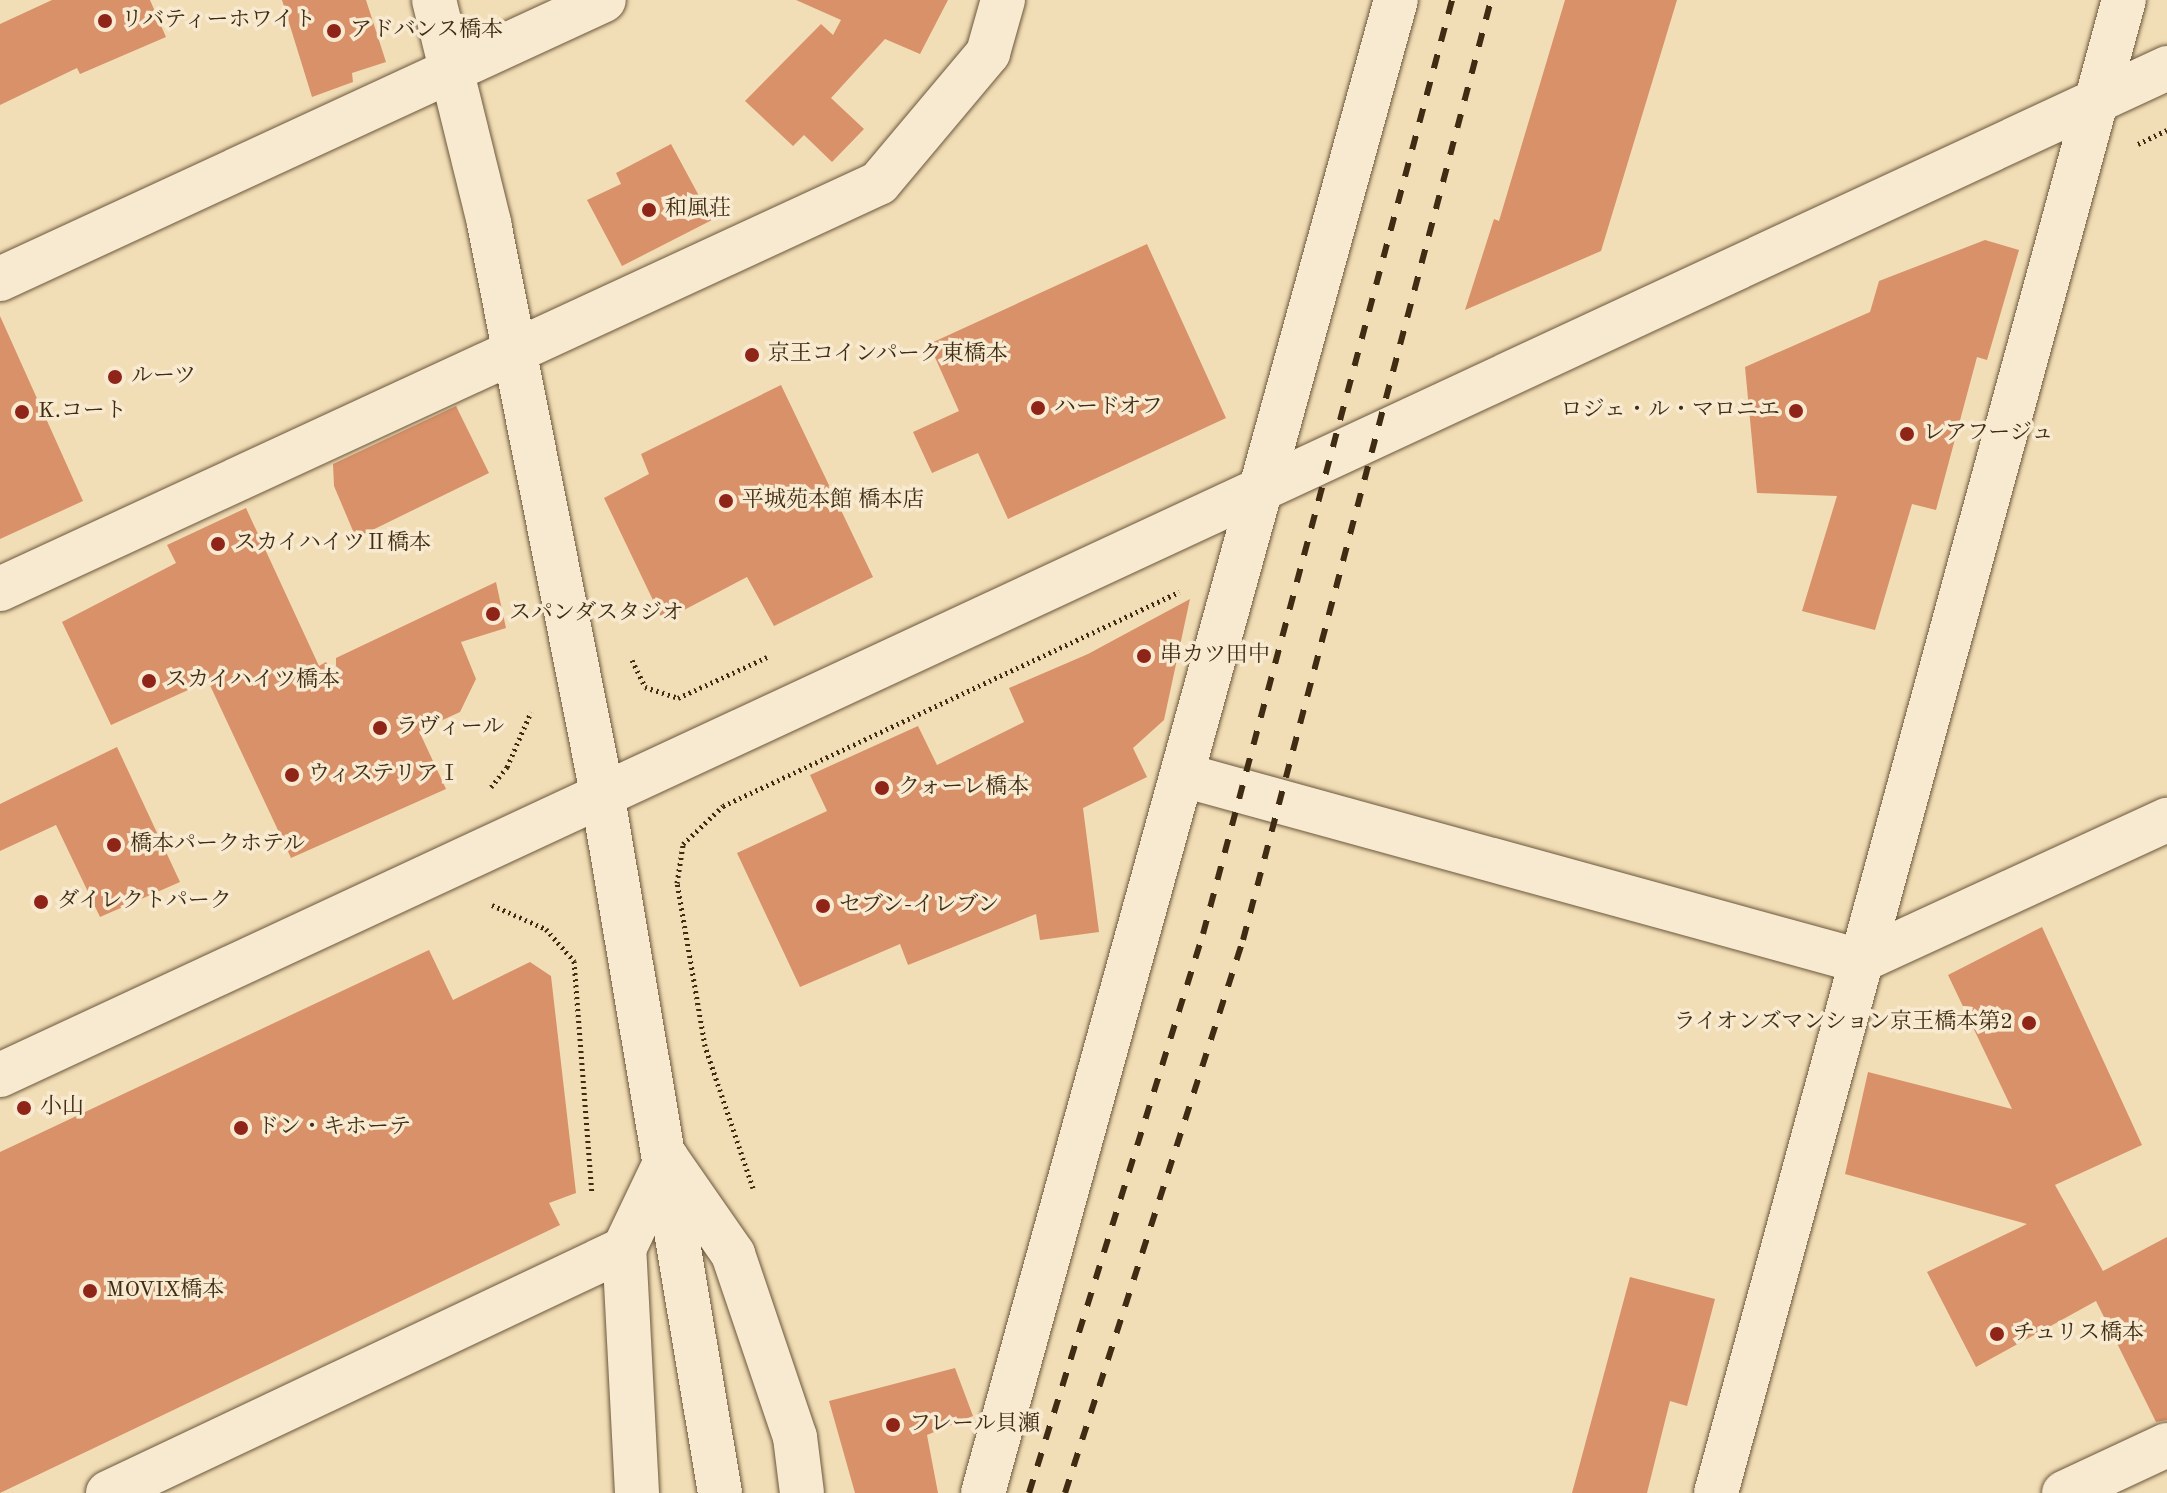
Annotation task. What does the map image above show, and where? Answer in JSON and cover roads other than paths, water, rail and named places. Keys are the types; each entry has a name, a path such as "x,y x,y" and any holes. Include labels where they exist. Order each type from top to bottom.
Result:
{"street":[{"path":"434,0 453,70 513,350 603,798 667,1159 720,1493"},
{"path":"0,279 604,0"},
{"path":"0,589 879,183 988,53 1003,0"},
{"path":"983,1493 1396,0"},
{"path":"1716,1493 2124,0"},
{"path":"0,1075 603,798 1263,487 2167,68"},
{"path":"1183,775 1860,961 2167,820"},
{"path":"108,1493 611,1255 667,1159"},
{"path":"667,1159 733,1254 795,1437 802,1493"},
{"path":"611,1255 637,1493"},
{"path":"2064,1493 2167,1445"}],"railway":[{"path":"1029,1493 1203,934 1452,0"},
{"path":"1065,1493 1243,940 1491,0"}],"place":[{"name":"リバティーホワイト","path":"105,21"},
{"name":"アドバンス橋本","path":"334,31"},
{"name":"和風荘","path":"649,210"},
{"name":"京王コインパーク東橋本","path":"752,355"},
{"name":"ルーツ","path":"115,377"},
{"name":"ハードオフ","path":"1038,408"},
{"name":"ロジェ・ル・マロニエ","path":"1796,411"},
{"name":"K.コート","path":"22,412"},
{"name":"レアフージュ","path":"1907,434"},
{"name":"平城苑本館 橋本店","path":"726,501"},
{"name":"スカイハイツⅡ橋本","path":"218,544"},
{"name":"スパンダスタジオ","path":"493,614"},
{"name":"串カツ田中","path":"1144,656"},
{"name":"スカイハイツ橋本","path":"149,681"},
{"name":"ラヴィール","path":"380,728"},
{"name":"ウィステリアⅠ","path":"292,775"},
{"name":"クォーレ橋本","path":"882,788"},
{"name":"橋本パークホテル","path":"114,845"},
{"name":"ダイレクトパーク","path":"41,902"},
{"name":"セブン-イレブン","path":"823,906"},
{"name":"ライオンズマンション京王橋本第2","path":"2029,1023"},
{"name":"小山","path":"24,1108"},
{"name":"ドン・キホーテ","path":"241,1128"},
{"name":"MOVIX橋本","path":"90,1291"},
{"name":"チュリス橋本","path":"1997,1334"},
{"name":"フレール貝瀬","path":"893,1425"}]}
